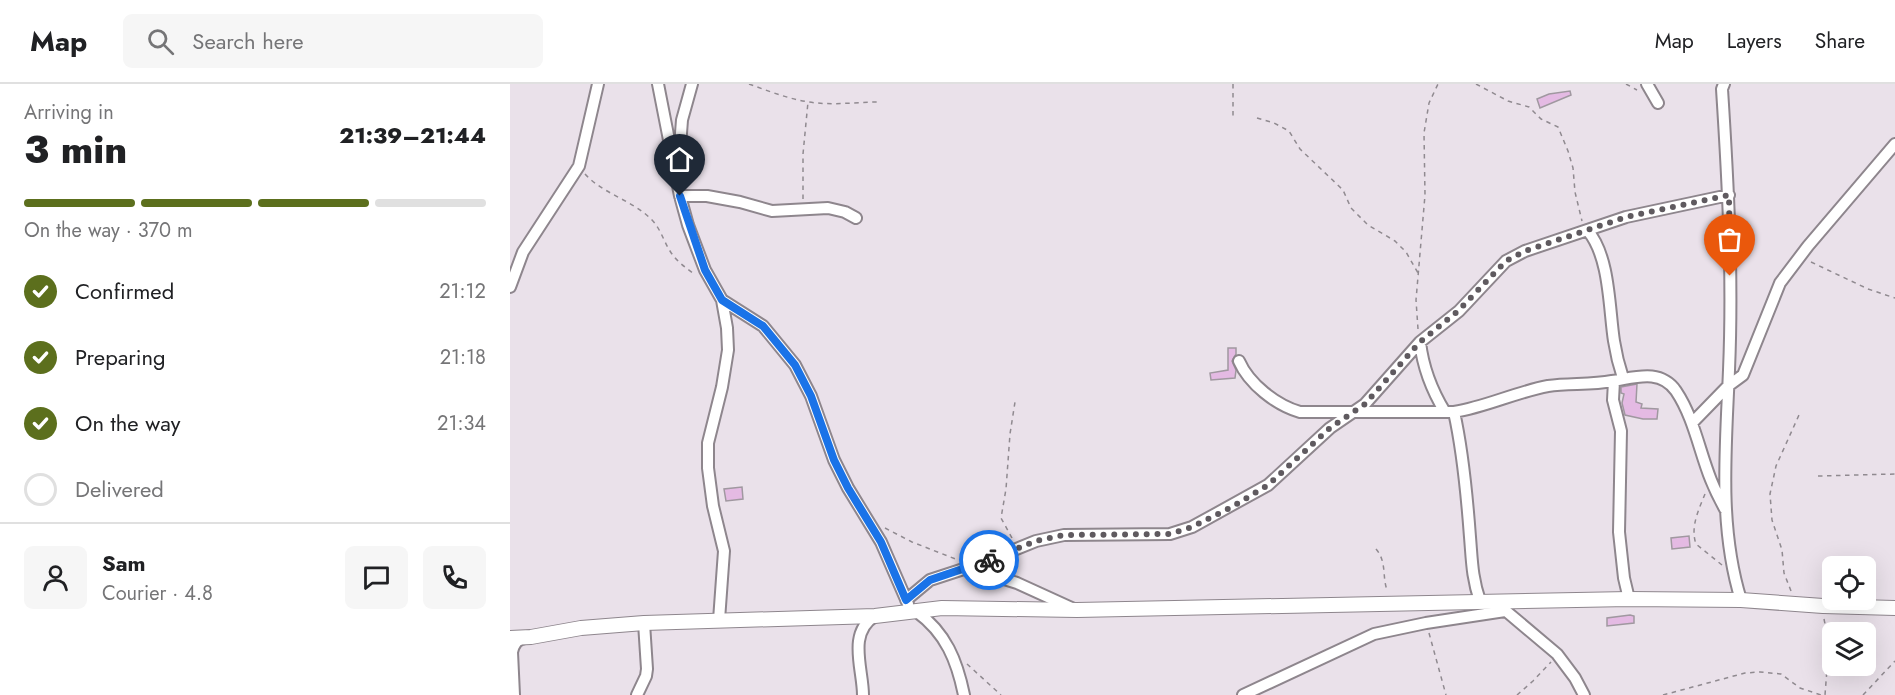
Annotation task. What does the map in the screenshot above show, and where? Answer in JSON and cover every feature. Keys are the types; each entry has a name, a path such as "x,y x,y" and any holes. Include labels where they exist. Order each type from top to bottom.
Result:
{"street":[{"path":"510,286 523,252 579,166 598,84"},
{"path":"658,84 680,196 696,249 722,300 727,328 728,350 708,451 713,506 724,551 719,620"},
{"path":"677,182 682,120 692,84"},
{"path":"1647,84 1658,103"},
{"path":"1722,86 1729,195 1730,267 1725,509 1732,573 1741,600"},
{"path":"1692,423 1728,386 1743,375 1780,283 1799,257 1895,144"},
{"path":"912,608 930,580 1017,550 1036,541 1064,535 1182,532 1232,507 1268,485 1330,428 1356,412 1420,342 1458,311 1506,261 1525,251 1626,217 1729,195"},
{"path":"680,196 718,198 772,212 828,208 845,212 856,218"},
{"path":"1588,231 1597,244 1603,263 1614,343 1618,380 1613,400 1621,431 1619,532 1623,578 1629,599"},
{"path":"722,300 763,326 795,365 811,396 834,460 848,488 881,542 912,608 931,622 956,661 964,695"},
{"path":"1420,342 1426,375 1431,388 1449,412 1458,430 1472,572 1480,601"},
{"path":"1239,361 1248,377 1290,409 1300,412 1449,412 1473,409 1548,386 1618,380 1643,375 1658,378 1675,389 1692,423 1711,479 1725,509"},
{"path":"968,567 1017,583 1077,610"},
{"path":"1243,695 1365,637 1500,606 1629,599 1741,600 1822,606"},
{"path":"514,695 512,661 514,646 520,639 581,628 644,623 875,616 912,608 1077,610 1396,605 1480,601 1500,606 1557,654 1575,678 1584,695"},
{"path":"1876,607 1895,608"},
{"path":"863,695 858,653 860,639 866,622 875,616"},
{"path":"637,695 647,669 644,623"},
{"path":"510,638 531,637"}],"path":[{"path":"749,84 808,101 834,104 878,102"},
{"path":"1233,84 1233,116"},
{"path":"1420,342 1416,320 1425,195 1424,133 1429,104 1438,84"},
{"path":"1476,84 1529,108 1541,119 1558,127 1573,168 1576,202 1588,231"},
{"path":"803,208 803,154 808,101"},
{"path":"1257,118 1289,131 1300,149 1342,190 1351,208 1368,225 1395,241 1406,252 1418,273"},
{"path":"579,166 592,181 651,218 663,233 678,262 693,273 712,282"},
{"path":"1799,257 1868,289 1895,298"},
{"path":"1015,402 1006,489 1000,518 1017,550"},
{"path":"1796,604 1784,573 1782,550 1772,520 1770,494 1776,466 1799,415"},
{"path":"1818,476 1895,474"},
{"path":"1711,479 1697,516 1694,539 1700,548 1732,573"},
{"path":"883,527 912,543 958,560 968,567"},
{"path":"1376,549 1383,562 1385,585 1396,605"},
{"path":"1824,610 1828,643 1825,695"},
{"path":"1426,623 1446,695"},
{"path":"1517,695 1557,654"},
{"path":"960,658 1001,695"},
{"path":"1863,695 1895,661"},
{"path":"1663,695 1745,673 1760,672 1781,674 1800,688 1821,695"}],"building":[{"path":"1570,91 1571,95 1540,108 1537,99 1549,94"},
{"path":"1228,348 1236,348 1232,361 1236,370 1235,378 1211,380 1210,373 1228,370"},
{"path":"1637,384 1636,402 1642,404 1641,408 1658,409 1657,419 1625,415 1622,403 1624,394 1621,393 1621,387"},
{"path":"742,487 743,499 726,501 724,489"},
{"path":"1689,536 1690,547 1672,549 1671,538"},
{"path":"1634,616 1634,623 1607,626 1607,618"}],"way so far":[{"path":"989,560 1036,541 1064,535 1182,532 1232,507 1268,485 1330,428 1356,412 1420,342 1447,322 1492,273 1506,261 1525,251 1626,217 1729,195 1730,276"}],"route":[{"path":"680,196 696,249 722,300 763,326 795,365 811,396 834,460 881,542 906,600 930,580 989,560"}]}
